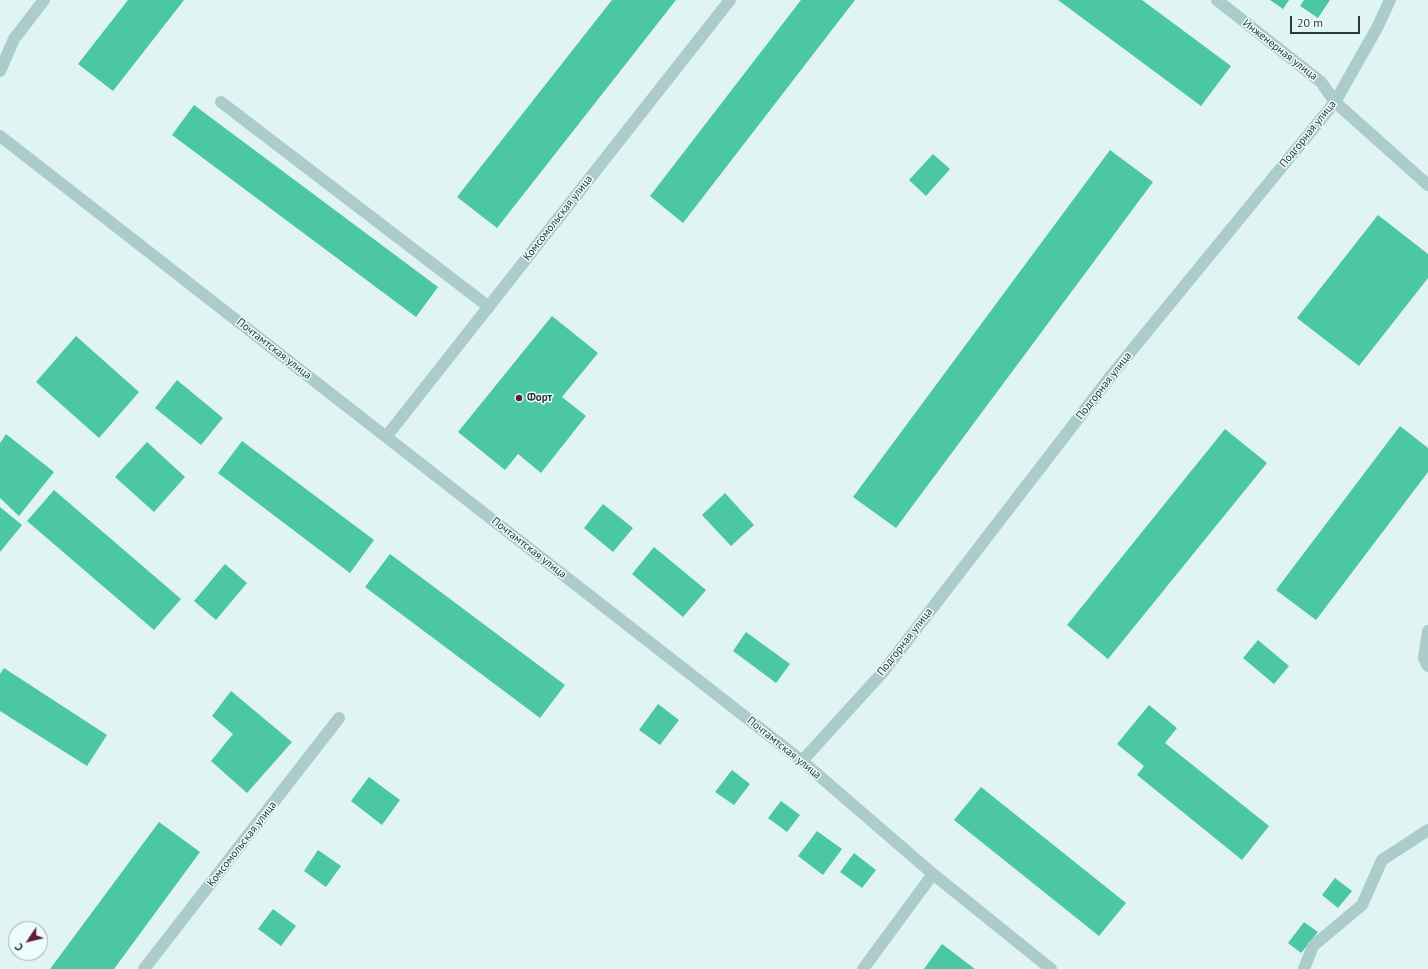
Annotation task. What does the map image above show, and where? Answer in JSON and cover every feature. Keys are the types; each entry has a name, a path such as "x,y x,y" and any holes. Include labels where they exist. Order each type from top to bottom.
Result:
{"street":[{"path":"0,70 14,39 44,0"},
{"name":"Комсомольская улица","path":"386,437 730,0"},
{"name":"Инженерная улица","path":"1218,0 1321,82 1335,102 1428,185"},
{"name":"Подгорная улица","path":"802,761 883,672 1114,372 1335,102 1377,28 1390,0"},
{"path":"221,102 489,307"},
{"name":"Почтамтская улица","path":"0,136 802,761 933,874 1051,969"},
{"path":"1428,631 1424,658 1428,666"},
{"name":"Комсомольская улица","path":"144,969 339,718"},
{"path":"1304,969 1313,946 1362,905 1382,860 1428,830"},
{"path":"863,969 933,874"}],"building":[{"path":"128,0 184,0 113,91 78,64"},
{"path":"612,0 676,0 497,228 457,197"},
{"path":"801,0 855,0 683,223 650,196"},
{"path":"1058,0 1142,0 1231,66 1201,106"},
{"path":"1270,0 1289,0 1283,9"},
{"path":"1304,0 1330,0 1318,18 1300,6"},
{"path":"194,105 438,287 416,317 172,135"},
{"path":"1110,150 1153,182 896,528 853,497"},
{"path":"933,154 950,169 926,196 909,180"},
{"path":"1378,215 1428,254 1428,278 1359,366 1297,318"},
{"path":"552,316 598,353 562,397 586,416 541,473 518,454 505,470 458,432"},
{"path":"76,336 139,392 99,438 36,382"},
{"path":"177,380 223,418 201,445 155,408"},
{"path":"1400,426 1428,448 1428,472 1316,620 1276,590"},
{"path":"1225,429 1267,463 1108,659 1067,625"},
{"path":"6,434 54,472 19,516 0,498 0,443"},
{"path":"242,441 374,540 350,573 218,473"},
{"path":"147,442 185,477 154,512 115,477"},
{"path":"54,490 181,599 154,630 27,521"},
{"path":"725,493 754,525 731,546 702,515"},
{"path":"603,504 633,528 613,552 584,528"},
{"path":"0,507 22,525 0,552"},
{"path":"654,547 706,590 683,617 632,574"},
{"path":"390,554 565,685 540,718 365,587"},
{"path":"225,564 247,583 216,620 194,601"},
{"path":"746,632 790,664 776,683 733,651"},
{"path":"1258,640 1289,666 1274,684 1243,658"},
{"path":"4,668 107,735 87,766 0,711 0,674"},
{"path":"231,691 292,742 247,793 211,761 233,734 212,716"},
{"path":"658,704 679,720 660,745 639,730"},
{"path":"1149,705 1177,728 1165,743 1269,826 1242,860 1137,775 1144,766 1117,744"},
{"path":"732,770 750,784 734,805 715,792"},
{"path":"369,777 400,800 382,825 351,801"},
{"path":"981,787 1126,903 1099,936 954,820"},
{"path":"781,801 800,815 787,832 768,818"},
{"path":"159,822 200,852 114,969 50,969"},
{"path":"817,831 842,849 823,875 798,856"},
{"path":"318,850 341,866 326,887 304,871"},
{"path":"854,853 876,870 862,888 840,872"},
{"path":"1335,878 1352,891 1338,908 1322,895"},
{"path":"273,909 296,926 281,946 258,929"},
{"path":"1304,922 1318,932 1301,953 1288,943"},
{"path":"942,944 975,969 924,969"}],"place":[{"name":"Форт","path":"519,398"}]}
